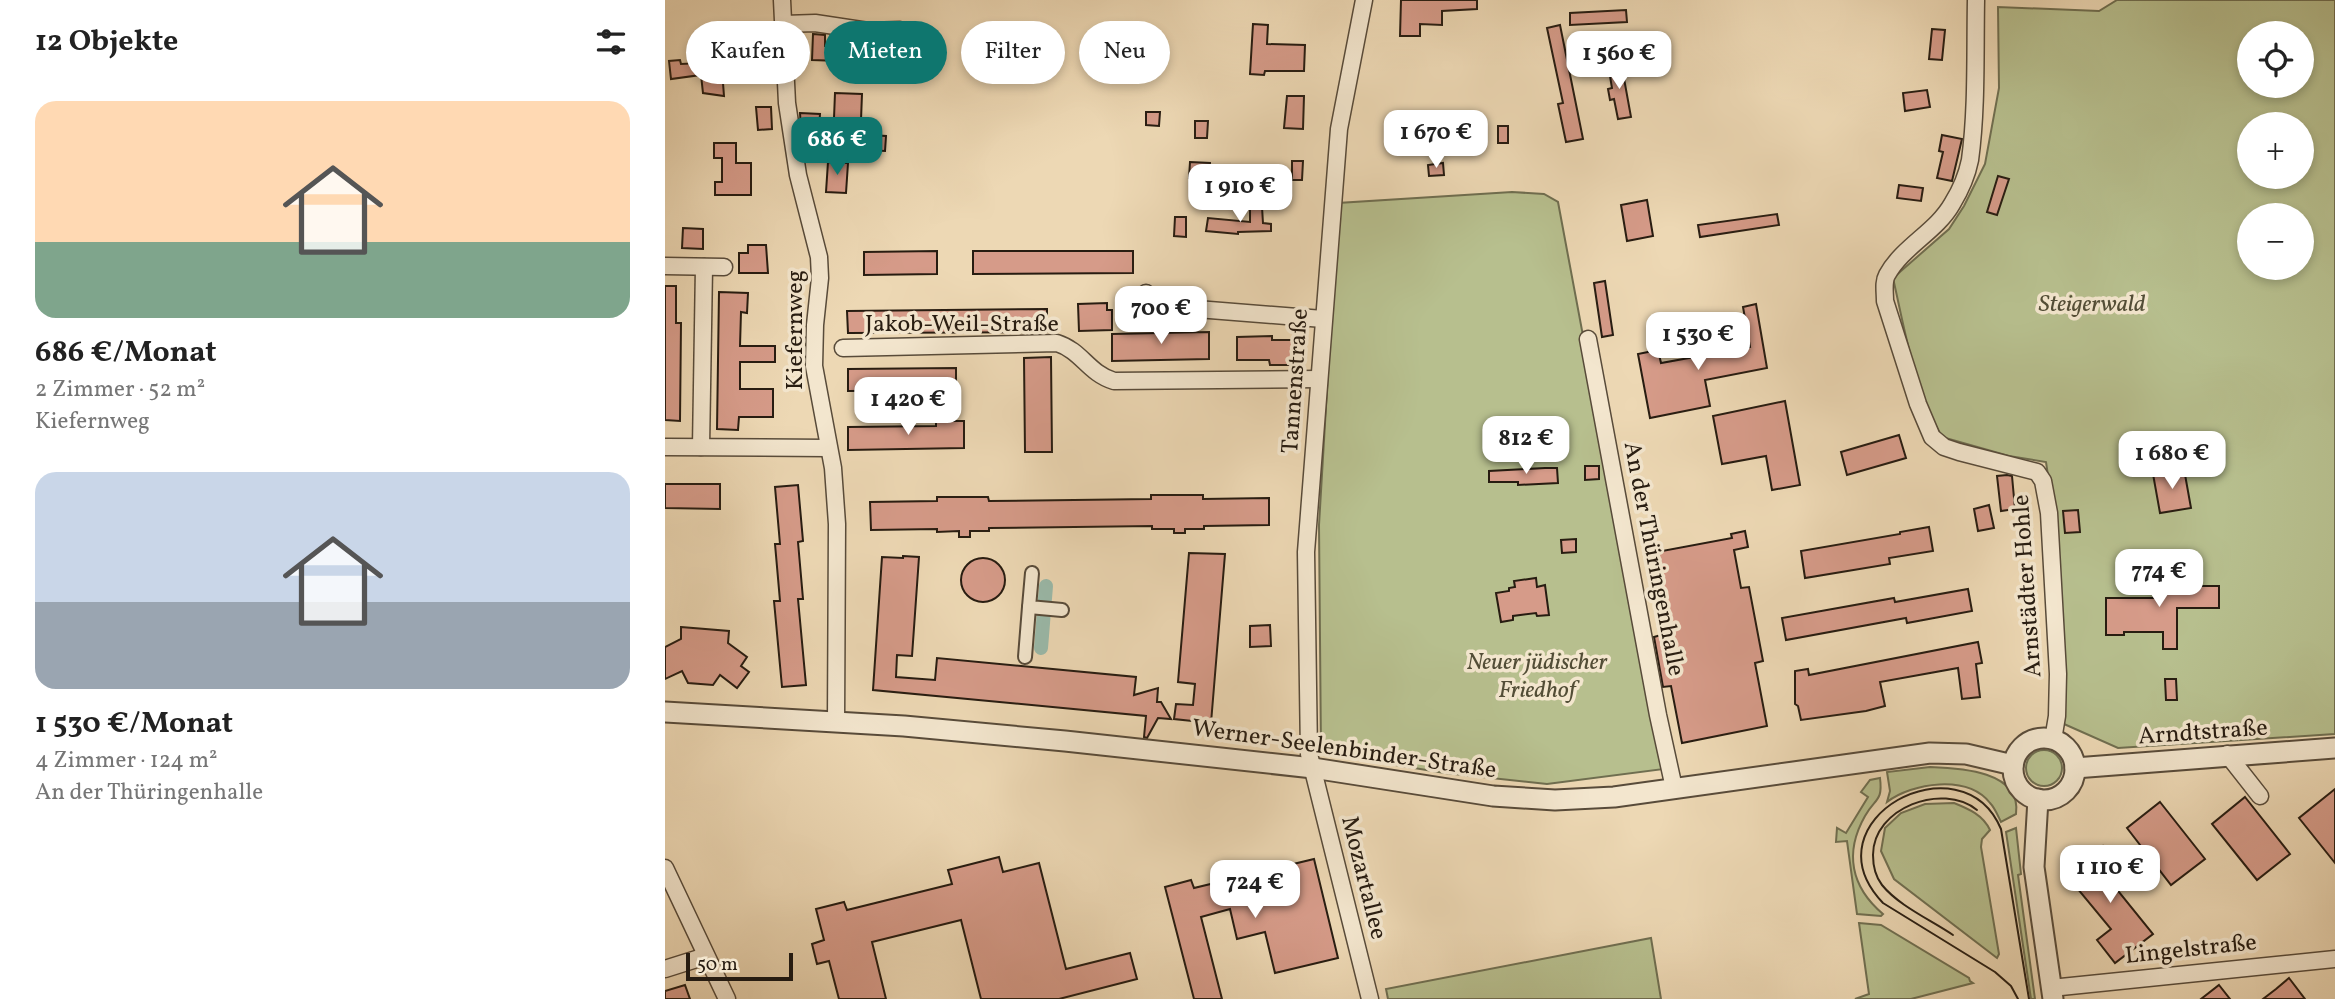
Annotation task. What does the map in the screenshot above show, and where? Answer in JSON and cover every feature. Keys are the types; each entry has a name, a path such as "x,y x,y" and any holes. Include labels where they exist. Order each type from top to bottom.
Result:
{"street":[{"name":"Kiefernweg","path":"782,0 784,21"},
{"name":"Tannenstraße","path":"1313,768 1309,754 1306,552 1339,129 1364,0"},
{"name":"Arnstädter Hohle","path":"1976,0 1970,162 1951,207 1887,275 1884,284 1885,301 1918,404 1932,436 1944,446 1959,452 2036,472 2043,481 2049,513 2058,674 2057,716 2053,740"},
{"name":"Kiefernweg","path":"786,84 798,175 819,257 814,366 833,468 837,524 836,722"},
{"path":"665,266 724,267"},
{"path":"701,447 704,267"},
{"path":"1146,293 1146,297 1151,301 1172,307 1323,319"},
{"name":"An der Thüringenhalle","path":"1588,339 1656,702 1675,788"},
{"name":"Jakob-Weil-Straße","path":"843,348 1057,343 1072,348 1094,373 1114,381 1319,379"},
{"path":"665,447 828,448"},
{"path":"1025,657 1039,607 1032,573"},
{"path":"1039,607 1062,610"},
{"name":"Werner-Seelenbinder-Straße","path":"665,712 836,722 1065,741 1313,768 1493,796 1555,800 1614,797 1930,753 1966,754 2013,765"},
{"path":"2041,738 2053,740 2069,750 2075,768 2073,781 2059,796 2038,799 2024,793 2019,787 2013,765 2018,752 2031,741 2041,738"},
{"name":"Arndtstraße","path":"2075,768 2335,748"},
{"path":"2231,754 2260,796"},
{"name":"Mozartallee","path":"1313,768 1370,999"},
{"path":"2038,799 2034,867 2052,993"},
{"path":"665,867 727,999"},
{"path":"665,969 706,956"},
{"name":"Lingelstraße","path":"2052,993 2335,959"}],"green space":[{"name":"Steigerwald","path":"2117,0 2335,0 2335,734 2118,748 2064,724 2052,502 2046,462 2009,456 1942,437 1917,380 1893,278 1949,229 1985,164 1999,88 1998,7 2099,11"},
{"name":"Neuer jüdischer Friedhof","path":"1512,192 1544,194 1558,202 1664,769 1547,784 1445,773 1321,753 1319,525 1338,203"},
{"path":"2044,750 2057,755 2062,768 2057,781 2044,786 2031,781 2026,768 2031,755"},
{"path":"1930,767 1972,771 1999,780 2009,789 2015,800 2016,814 2001,822 1992,805 1980,794 1954,785 1925,786 1898,795 1887,802 1890,791 1887,772"},
{"path":"1880,778 1879,796 1858,830 1853,856 1858,881 1872,904 1883,914 1881,916 1857,914 1847,841 1836,842 1837,828 1846,833 1868,797 1861,792 1870,780"},
{"path":"1954,803 1979,816 1990,830 1982,839 1981,847 1999,954 1997,958 1894,879 1881,851 1885,828 1901,813 1925,804"},
{"path":"2016,828 2021,874 2018,875 2035,999 2031,999 2006,832"},
{"path":"1859,923 1881,925 1973,983 1911,999 1855,999 1869,994"},
{"path":"1651,938 1661,999 1388,999 1386,989"}],"building":[{"path":"1401,0 1477,0 1477,9 1442,11 1442,25 1420,24 1420,36 1400,36"},
{"path":"1626,10 1627,22 1570,25 1570,13"},
{"path":"1253,24 1268,25 1267,44 1305,45 1304,71 1265,71 1264,75 1250,74"},
{"path":"1560,25 1583,139 1566,142 1558,104 1563,103 1547,28"},
{"path":"1932,29 1945,30 1942,60 1929,59"},
{"path":"813,34 824,35 824,60 812,60"},
{"path":"680,60 681,64 686,64 686,77 671,79 669,61"},
{"path":"1621,62 1631,117 1618,119 1614,99 1610,100 1608,89 1612,88 1608,64"},
{"path":"702,84 723,84 724,96 703,93"},
{"path":"1927,90 1930,107 1905,111 1903,93"},
{"path":"835,93 862,94 861,120 834,118"},
{"path":"1287,96 1304,96 1303,129 1284,128"},
{"path":"756,107 771,107 772,129 758,130"},
{"path":"1146,112 1160,112 1159,126 1146,125"},
{"path":"800,113 820,114 819,128 801,127"},
{"path":"1195,121 1208,121 1207,138 1195,138"},
{"path":"1498,126 1508,126 1508,143 1498,143"},
{"path":"851,134 886,136 885,151 850,149"},
{"path":"1942,135 1962,139 1952,181 1937,178 1943,152 1939,151"},
{"path":"714,143 736,143 736,163 751,163 751,195 715,195 715,182 722,182 722,158 714,158"},
{"path":"1292,161 1303,161 1302,180 1292,180"},
{"path":"828,162 848,163 846,193 826,192"},
{"path":"1190,162 1210,163 1209,180 1189,178"},
{"path":"1443,163 1444,175 1429,176 1428,165"},
{"path":"1998,176 2009,179 1997,215 1987,212"},
{"path":"1899,185 1923,188 1921,201 1897,198"},
{"path":"1647,200 1653,236 1627,241 1621,205"},
{"path":"1250,207 1262,207 1263,223 1271,224 1271,231 1238,234 1206,231 1208,218 1250,222"},
{"path":"1777,214 1779,225 1700,237 1698,225"},
{"path":"1175,217 1186,217 1186,237 1174,236"},
{"path":"683,228 703,229 703,249 682,248"},
{"path":"748,245 766,245 768,273 739,273 739,253 748,253"},
{"path":"937,251 937,274 864,275 864,252"},
{"path":"973,251 1133,251 1133,273 973,274"},
{"path":"1605,281 1613,335 1602,337 1594,283"},
{"path":"665,286 676,286 676,323 681,323 680,421 665,420"},
{"path":"719,292 748,293 747,313 741,312 740,346 775,346 775,362 740,362 740,389 773,389 773,417 739,417 738,430 717,429"},
{"path":"1107,303 1107,310 1112,310 1112,330 1079,331 1078,304"},
{"path":"1756,304 1767,368 1705,380 1710,406 1650,418 1638,354 1658,350 1661,363 1750,347 1743,307"},
{"path":"1047,309 1047,332 848,333 847,311"},
{"path":"1209,332 1209,359 1112,361 1112,334"},
{"path":"1272,336 1272,340 1298,340 1298,365 1270,365 1269,360 1237,360 1237,337"},
{"path":"1051,357 1052,452 1025,452 1024,358"},
{"path":"956,368 956,390 848,391 848,369"},
{"path":"1785,401 1800,485 1772,490 1766,456 1722,464 1713,416"},
{"path":"936,421 964,421 964,448 848,450 848,427 936,426"},
{"path":"1899,435 1906,458 1847,475 1841,452"},
{"path":"1585,466 1599,466 1599,479 1585,480"},
{"path":"1557,468 1558,483 1518,485 1518,482 1489,482 1489,471"},
{"path":"2184,469 2191,508 2160,513 2153,474"},
{"path":"1997,476 2012,476 2015,509 2001,511"},
{"path":"665,484 720,484 720,509 665,508"},
{"path":"798,485 803,541 798,542 803,599 798,599 806,685 782,687 774,601 780,601 775,544 780,544 775,487"},
{"path":"1151,495 1203,495 1203,499 1269,498 1269,525 1204,526 1204,529 1185,529 1185,533 1174,533 1174,529 1152,529 1152,526 989,528 989,531 970,531 970,537 959,537 959,531 937,532 937,529 871,530 870,502 937,501 937,497 988,497 989,501 1151,499"},
{"path":"1989,505 1994,528 1978,531 1974,509"},
{"path":"2078,510 2080,532 2065,533 2063,511"},
{"path":"1929,527 1933,551 1889,558 1890,564 1805,578 1801,551"},
{"path":"1745,531 1748,547 1734,550 1741,588 1749,587 1763,661 1755,663 1767,726 1682,743 1671,686 1663,687 1654,637 1661,635 1646,554 1732,538 1731,534"},
{"path":"1576,539 1576,552 1562,553 1561,540"},
{"path":"1189,553 1225,554 1211,723 1174,719 1176,704 1193,705 1195,684 1178,682"},
{"path":"882,557 919,557 912,656 897,655 896,677 935,680 937,658 1136,677 1134,695 1158,688 1157,702 1161,702 1171,719 1158,718 1147,738 1144,737 1146,716 873,690"},
{"path":"983,558 998,565 1005,580 998,595 983,602 968,595 961,580 968,565"},
{"path":"2163,569 2177,569 2177,586 2219,586 2219,608 2177,608 2177,649 2163,649 2163,632 2106,635 2106,598 2163,598"},
{"path":"1536,578 1537,587 1545,585 1549,615 1537,616 1536,613 1513,616 1513,620 1501,622 1496,593 1515,587 1514,581"},
{"path":"1968,589 1972,611 1907,623 1906,618 1786,640 1782,618 1894,598 1895,602"},
{"path":"1270,625 1271,646 1250,647 1250,626"},
{"path":"681,627 729,631 728,643 747,657 741,666 749,672 737,688 720,675 713,685 688,683 682,671 665,679 665,647 681,639"},
{"path":"1978,642 1982,663 1976,664 1980,697 1962,699 1958,668 1880,682 1885,706 1801,720 1798,706 1795,704 1795,671 1808,669 1809,675"},
{"path":"2165,679 2176,679 2177,700 2166,700"},
{"path":"2335,789 2335,863 2299,818"},
{"path":"2245,797 2290,854 2257,880 2212,824"},
{"path":"2160,802 2205,859 2171,885 2127,828"},
{"path":"2103,846 2123,871 2110,881 2153,934 2115,963 2097,940 2111,929 2067,876"},
{"path":"999,857 1003,872 1039,863 1066,969 1130,953 1137,979 1059,999 981,999 961,920 872,942 886,999 839,999 829,961 817,964 812,944 824,940 816,909 844,902 847,910 952,884 948,870"},
{"path":"1314,859 1338,958 1275,973 1265,932 1237,939 1230,909 1201,917 1222,999 1194,999 1165,887 1191,880 1194,888"},
{"path":"2289,978 2305,999 2263,999 2276,989"},
{"path":"685,985 690,999 665,999 665,991"},
{"path":"2219,985 2230,999 2201,999"}],"waterway":[{"path":"1041,648 1046,586"}],"tram line":[{"path":"2018,999 2011,986 1995,972 1883,903 1864,872 1863,843 1875,819 1898,800 1926,790 1955,790 1981,802 2001,829 2029,999"},
{"path":"1953,935 1906,906 1882,885 1873,863 1876,838 1884,824 1912,804 1946,799 1962,802 1977,810"}]}
